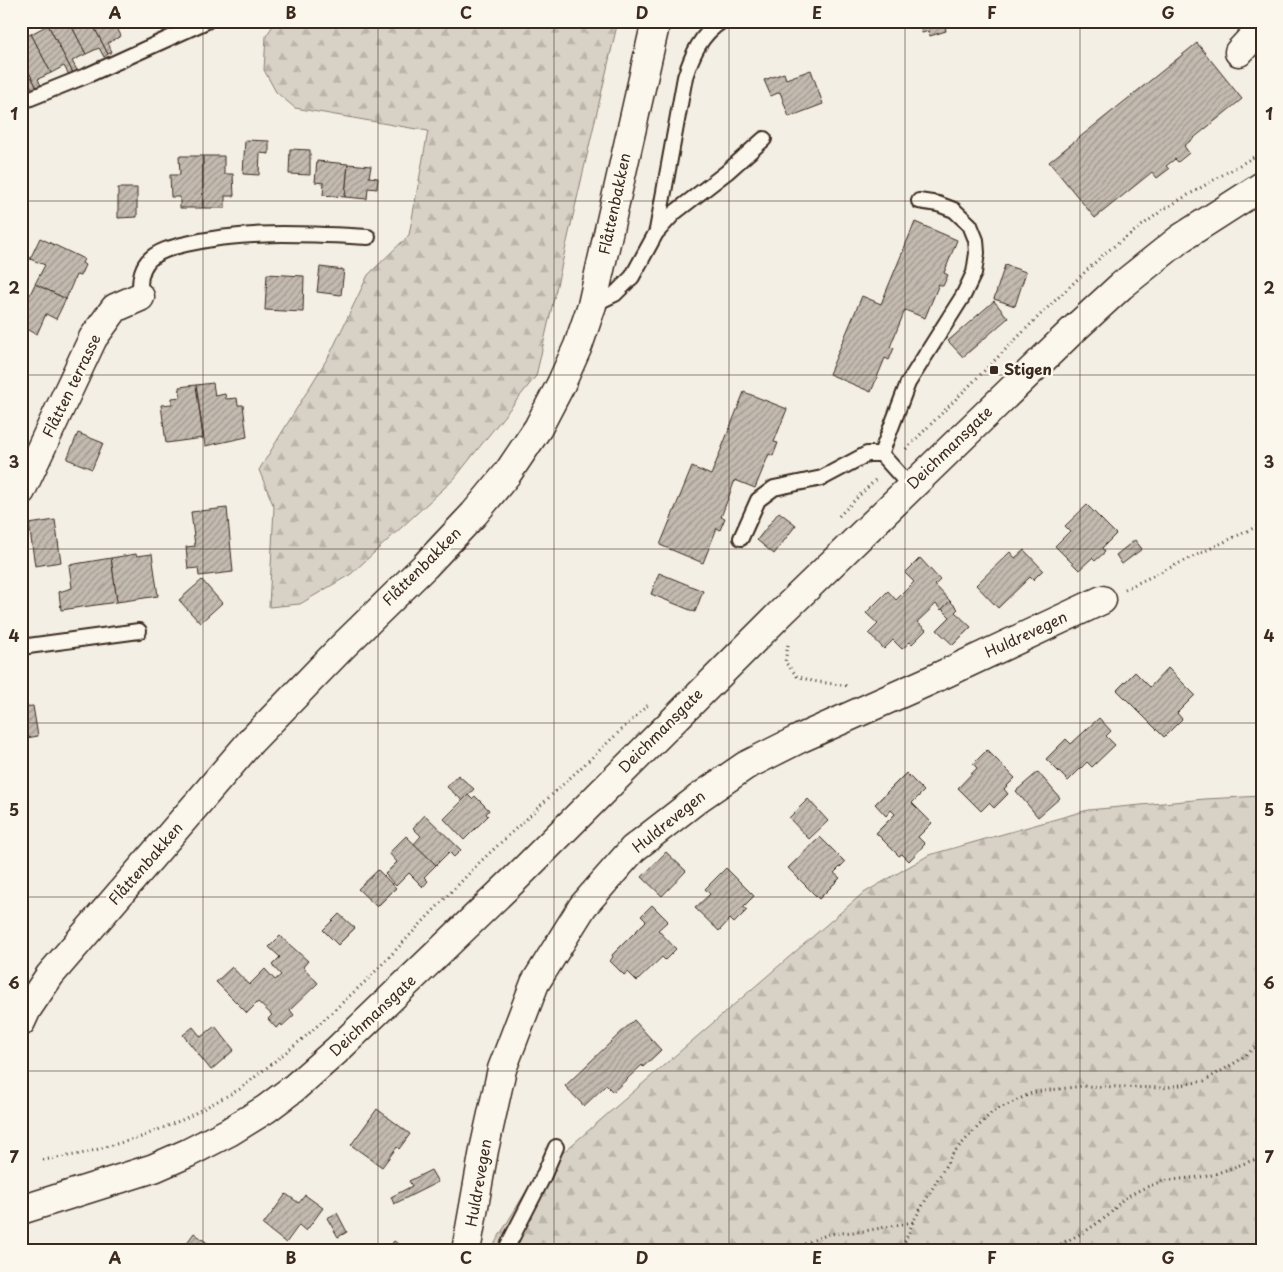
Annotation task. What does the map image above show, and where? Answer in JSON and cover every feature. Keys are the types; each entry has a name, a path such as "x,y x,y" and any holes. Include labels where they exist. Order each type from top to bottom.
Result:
{"street":[{"name":"Flåttenbakken","path":"21,1022 27,1009 50,975 251,741 474,514 507,474 538,428 578,346 592,305 656,21"},
{"path":"1239,52 1262,27"},
{"name":"Deichmansgate","path":"21,1210 144,1171 188,1153 236,1128 294,1088 342,1045 509,884 910,486 1064,338 1121,286 1181,238 1262,186"},
{"name":"Flåtten terrasse","path":"21,491 93,338 115,308 140,297"},
{"name":"Huldrevegen","path":"466,1251 484,1150 502,1069 536,982 583,906 634,849 700,796 745,766 801,738 929,681 1102,600"}],"lane":[{"path":"21,102 88,75 207,21"},
{"path":"656,232 685,77 691,59 706,33 722,21"},
{"path":"592,305 615,294 632,278 656,232 674,213 727,172 764,139"},
{"path":"886,459 908,383 963,296 974,273 977,253 976,240 970,225 954,210 919,200"},
{"path":"140,297 140,276 148,261 158,253 171,247 206,239 253,234 304,234 368,238"},
{"path":"741,538 758,500 774,488 822,478 867,454 886,459 910,486"},
{"path":"21,647 139,631"},
{"path":"505,1251 543,1177 556,1147"}],"path":[{"path":"836,518 886,459 1105,253 1164,209 1262,152"},
{"path":"1102,600 1262,524"},
{"path":"782,612 793,624 785,662 797,676 838,686 858,686"},
{"path":"42,1160 80,1154 141,1137 184,1119 240,1089 305,1037 368,978 480,862 653,700"},
{"path":"901,1251 913,1222 953,1153 992,1112 1034,1092 1083,1086 1163,1088 1204,1081 1238,1061 1262,1042"},
{"path":"1042,1251 1059,1245 1086,1231 1109,1215 1124,1198 1142,1189 1162,1181 1209,1176 1262,1157"},
{"path":"786,1251 829,1234 865,1231 913,1222"}],"green space":[{"path":"276,21 618,21 536,376 454,479 351,574 300,604 269,607 274,507 259,470 330,354 368,275 409,235 428,131 295,108 276,92 264,70 266,36"},
{"path":"1262,796 1262,1251 490,1251 530,1185 544,1169 862,894 929,855 1088,810 1205,799"}],"building":[{"path":"55,21 69,21 86,54 72,61 77,70 73,73 48,25"},
{"path":"69,21 91,21 108,54 104,57 99,48 86,54"},
{"path":"91,21 114,21 121,36 108,43 112,52 108,54"},
{"path":"918,21 957,21 945,26 946,31 930,36 929,31 922,33"},
{"path":"48,25 73,73 69,75 64,66 51,73 31,34"},
{"path":"31,34 51,73 38,79 42,88 38,90 21,57 21,39"},
{"path":"1197,43 1242,99 1184,146 1189,153 1178,162 1175,159 1166,166 1169,169 1157,178 1152,172 1095,218 1049,162"},
{"path":"21,57 38,90 34,92 30,84 21,88"},
{"path":"811,70 823,104 789,117 780,92 771,96 764,80 784,73 786,79"},
{"path":"245,140 269,141 269,154 260,153 259,175 243,174"},
{"path":"290,149 310,150 310,175 289,174"},
{"path":"179,156 203,156 203,208 180,208 180,197 171,197 170,175 180,175"},
{"path":"203,156 224,156 224,174 233,174 234,196 225,196 225,208 203,208"},
{"path":"317,161 348,164 345,197 323,195 324,183 315,182"},
{"path":"348,164 371,166 369,177 378,178 377,189 368,188 367,199 345,197"},
{"path":"118,188 137,188 137,217 118,218"},
{"path":"915,222 957,240 944,273 948,275 943,286 939,284 925,318 905,310 890,347 894,348 889,360 885,358 871,392 829,374 862,296 881,304"},
{"path":"40,238 84,259 82,263 85,265 80,276 76,275 66,299 35,284 45,265 30,259"},
{"path":"1005,265 1026,272 1015,306 994,299"},
{"path":"320,267 344,270 341,295 317,292"},
{"path":"267,274 304,276 303,312 265,310"},
{"path":"35,284 66,299 56,319 46,314 37,334 21,327 21,313"},
{"path":"994,301 1008,318 963,357 948,341"},
{"path":"213,383 215,396 225,394 226,399 237,398 238,405 243,405 247,437 205,446 196,385"},
{"path":"196,385 203,438 166,443 161,405 172,404 172,398 181,397 179,387"},
{"path":"744,392 787,409 774,442 778,443 773,456 769,454 755,488 735,480 721,517 725,518 720,530 717,528 703,563 660,545 692,467 711,475"},
{"path":"1262,416 1262,432 1257,418"},
{"path":"78,433 103,443 92,469 67,459"},
{"path":"1087,505 1116,534 1102,548 1105,552 1095,561 1092,558 1079,570 1055,546 1070,531 1065,526"},
{"path":"227,508 233,572 199,576 198,568 188,569 186,547 195,546 191,512"},
{"path":"779,512 796,525 774,554 757,540"},
{"path":"55,520 61,562 35,566 29,524"},
{"path":"1135,540 1142,549 1122,564 1116,555"},
{"path":"1024,550 1043,570 1033,580 1030,577 998,608 976,585 1010,552 1015,558"},
{"path":"136,554 137,556 152,554 158,596 117,602 111,558"},
{"path":"111,558 117,602 61,610 59,592 72,588 69,565"},
{"path":"920,558 940,580 935,585 950,601 941,610 936,604 917,622 926,630 912,644 910,642 902,649 893,640 884,649 869,633 878,624 866,613 888,591 896,600 914,582 905,573"},
{"path":"659,573 703,591 695,612 651,594"},
{"path":"202,580 222,603 200,623 179,600"},
{"path":"950,601 958,609 955,612 971,627 953,645 937,630 950,617 942,609"},
{"path":"1168,668 1195,695 1177,713 1182,719 1164,737 1117,690 1135,672 1150,687"},
{"path":"33,706 38,736 21,739 21,707"},
{"path":"1099,718 1111,731 1106,736 1115,745 1092,767 1087,762 1068,781 1046,759 1066,739 1071,744"},
{"path":"987,750 1015,778 1004,789 1008,794 994,808 989,803 981,811 958,788 977,768 973,764"},
{"path":"1038,772 1060,798 1038,817 1016,791"},
{"path":"906,773 924,791 912,803 932,823 918,837 925,844 909,861 902,854 899,856 876,833 895,814 891,810 886,816 875,804"},
{"path":"458,775 474,789 463,801 447,787"},
{"path":"468,795 472,799 475,796 489,810 486,814 488,816 464,840 444,819"},
{"path":"808,799 828,821 809,839 789,818"},
{"path":"425,815 461,850 454,857 449,852 436,865 414,844 421,836 413,828"},
{"path":"406,836 436,865 424,877 428,881 423,887 409,873 396,886 385,874 397,862 389,853"},
{"path":"820,837 845,862 834,873 840,878 819,899 788,868"},
{"path":"666,852 686,871 662,896 642,877"},
{"path":"726,868 754,896 743,907 747,910 734,923 730,919 719,931 695,908 710,894 705,889"},
{"path":"378,870 396,888 377,907 358,889"},
{"path":"652,905 668,921 658,930 676,949 665,960 662,957 637,981 628,972 624,975 610,961 613,957 612,955 646,921 641,916"},
{"path":"339,914 355,928 338,945 323,930"},
{"path":"280,936 308,961 303,967 318,983 290,1010 294,1015 282,1026 281,1024 276,1028 268,1019 272,1015 258,1002 247,1013 216,982 232,967 249,985 265,969 275,980 281,975 272,965 280,957 269,947"},
{"path":"634,1020 661,1050 613,1092 606,1085 584,1106 565,1086"},
{"path":"215,1026 234,1050 211,1070 183,1035 193,1027 201,1037"},
{"path":"377,1109 410,1134 399,1149 397,1147 382,1167 351,1145"},
{"path":"431,1170 438,1182 394,1204 391,1197 412,1186 409,1181"},
{"path":"286,1194 299,1203 305,1195 323,1208 306,1231 299,1225 286,1243 263,1225"},
{"path":"337,1213 347,1232 338,1237 327,1218"},
{"path":"194,1233 218,1251 181,1251"},
{"path":"394,1241 405,1249 404,1251 386,1251"}],"place":[{"name":"Stigen","path":"994,370"}]}
